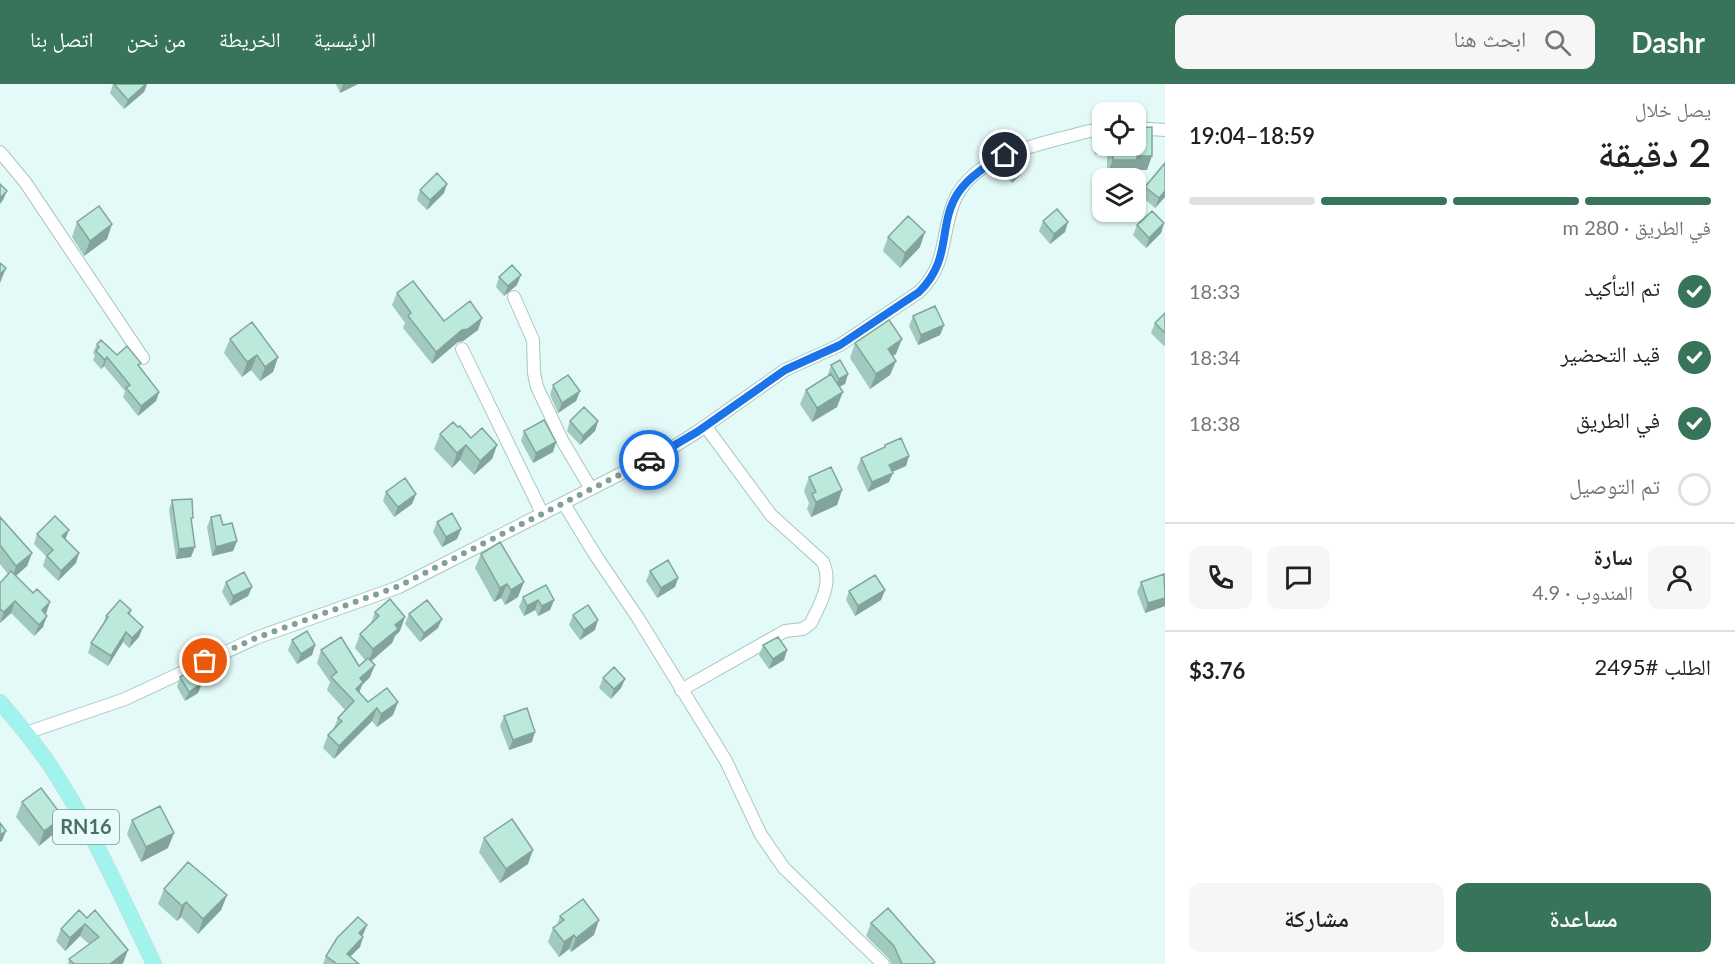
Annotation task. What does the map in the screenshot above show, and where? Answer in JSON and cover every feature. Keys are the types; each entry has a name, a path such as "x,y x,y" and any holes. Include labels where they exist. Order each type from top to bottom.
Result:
{"main road":[{"name":"RN16","path":"0,702 51,767 77,811 154,964"}],"street":[{"path":"1146,129 1165,130"},
{"path":"26,733 125,699 256,638 390,590 675,446 706,427 785,370 840,345 919,292 927,284 938,264 943,250 949,215 957,194 966,182 1005,155 1034,145 1092,131"},
{"path":"0,152 26,182 143,358"},
{"path":"514,297 533,339 534,373 537,387 562,440 591,489"},
{"path":"462,349 542,513"},
{"path":"681,690 785,631 807,627 811,623 827,586 827,572 823,562 771,514 706,427"},
{"path":"564,504 638,618 726,761 771,851 784,868 883,964"}],"building":[{"path":"114,84 146,84 128,100"},
{"path":"1146,127 1152,127 1152,156 1146,156"},
{"path":"1015,155 1024,164 1015,173 1006,164"},
{"path":"1113,156 1137,156 1137,160 1113,160"},
{"path":"1165,163 1165,191 1159,198 1146,186"},
{"path":"437,173 447,184 430,200 420,190"},
{"path":"0,184 7,191 0,198"},
{"path":"99,206 112,224 90,241 77,222"},
{"path":"1057,209 1068,222 1054,234 1043,221"},
{"path":"1152,211 1164,223 1149,238 1137,225 1140,222 1146,222 1146,217"},
{"path":"908,216 925,232 905,253 888,237"},
{"path":"0,263 6,268 0,275"},
{"path":"512,265 521,275 508,286 499,277"},
{"path":"413,281 444,321 470,301 482,318 468,329 462,330 436,352 408,316 411,313 397,293"},
{"path":"935,306 944,325 921,335 913,316"},
{"path":"1165,313 1165,333 1155,323"},
{"path":"889,320 902,339 888,349 896,361 876,374 855,343"},
{"path":"252,322 278,357 265,367 257,355 247,362 230,339"},
{"path":"101,340 117,355 127,346 141,363 138,365 159,392 141,406 126,388 130,385 107,357 105,360 96,351 99,347 97,344"},
{"path":"840,360 848,374 839,379 831,365"},
{"path":"831,374 843,392 817,408 806,390"},
{"path":"568,375 580,391 562,403 553,385"},
{"path":"584,407 598,421 583,436 570,421"},
{"path":"544,420 556,442 536,453 524,431"},
{"path":"453,422 471,438 482,428 497,445 480,461 466,445 457,453 440,434"},
{"path":"901,438 909,456 889,465 893,473 872,482 861,458"},
{"path":"831,467 842,490 816,502 812,494 816,492 809,477"},
{"path":"405,478 416,494 398,507 386,492"},
{"path":"192,499 193,518 191,518 195,547 179,549 172,500"},
{"path":"452,513 461,529 446,537 437,522"},
{"path":"220,515 223,525 232,523 237,541 216,547 211,517"},
{"path":"55,516 69,530 62,536 79,553 61,571 47,556 53,550 37,534"},
{"path":"0,517 32,553 16,566 0,545"},
{"path":"500,542 524,582 511,590 507,584 500,588 481,554"},
{"path":"668,560 678,578 661,588 650,571"},
{"path":"11,571 33,593 37,589 50,602 42,610 47,616 39,625 15,601 4,612 0,609 0,583"},
{"path":"244,572 252,587 233,596 226,582"},
{"path":"1164,574 1165,598 1148,603 1141,582"},
{"path":"875,575 885,590 858,606 849,591"},
{"path":"546,585 554,600 542,606 538,600 527,606 523,597"},
{"path":"390,599 405,617 395,625 398,629 373,649 360,634 379,616 375,612"},
{"path":"120,600 131,610 128,613 143,627 132,638 126,632 111,656 91,643 108,617 106,616"},
{"path":"427,600 442,619 424,633 409,614"},
{"path":"588,605 598,620 584,630 573,615"},
{"path":"307,631 315,645 301,654 292,640"},
{"path":"341,637 359,666 368,658 375,665 360,678 363,682 356,689 368,702 387,688 398,702 381,714 377,708 339,746 328,735 342,721 338,718 354,701 331,677 337,672 321,650"},
{"path":"778,637 787,650 773,659 763,645"},
{"path":"614,667 625,679 614,689 603,678"},
{"path":"193,669 202,683 189,692 180,677"},
{"path":"527,708 535,732 513,740 504,716"},
{"path":"41,788 63,817 44,831 22,802"},
{"path":"160,806 174,833 146,847 132,820"},
{"path":"512,819 533,850 506,869 484,838"},
{"path":"0,823 6,831 0,835"},
{"path":"188,862 227,895 203,919 186,902 182,906 164,889"},
{"path":"583,899 599,920 576,938 574,935 564,942 553,928 564,920 560,916"},
{"path":"888,908 935,962 932,964 902,964 894,946 871,923"},
{"path":"79,910 87,918 95,910 128,950 110,964 74,964 69,959 99,937 85,924 70,938 61,929"},
{"path":"358,917 367,925 359,933 363,937 347,954 359,964 337,964 326,956 337,938"}],"way so far":[{"path":"205,661 256,638 372,598 399,586 649,460"}],"route":[{"path":"649,460 697,432 785,370 840,345 919,292 934,274 938,264 943,250 949,215 957,194 978,172 1005,155"}]}
